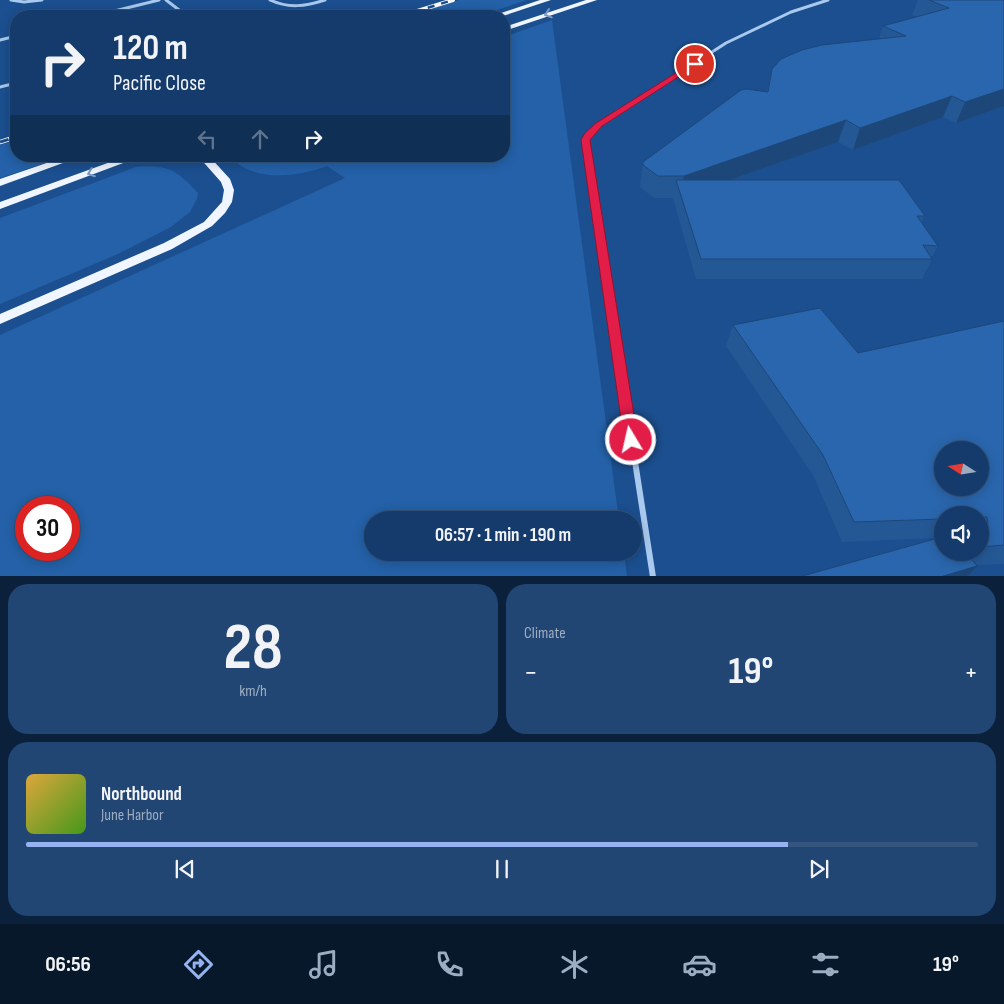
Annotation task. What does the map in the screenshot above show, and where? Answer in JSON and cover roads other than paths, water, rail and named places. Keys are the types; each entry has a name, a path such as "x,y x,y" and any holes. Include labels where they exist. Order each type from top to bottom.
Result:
{"main road":[{"path":"510,12 547,0"},
{"path":"510,27 593,0"},
{"path":"0,183 60,162"},
{"path":"0,206 121,162"},
{"path":"0,319 168,246 208,224 221,212 227,202 229,190 226,181 209,162"}],"street":[{"path":"11,0 24,2 42,0"},
{"path":"118,10 159,0"},
{"path":"166,0 179,10"},
{"path":"270,0 280,5 298,7 325,0"},
{"path":"653,576 586,151 586,140 588,135 599,125 726,43 791,12 828,0"}],"railway":[{"path":"420,10 453,0"},
{"path":"0,142 10,139"}]}
